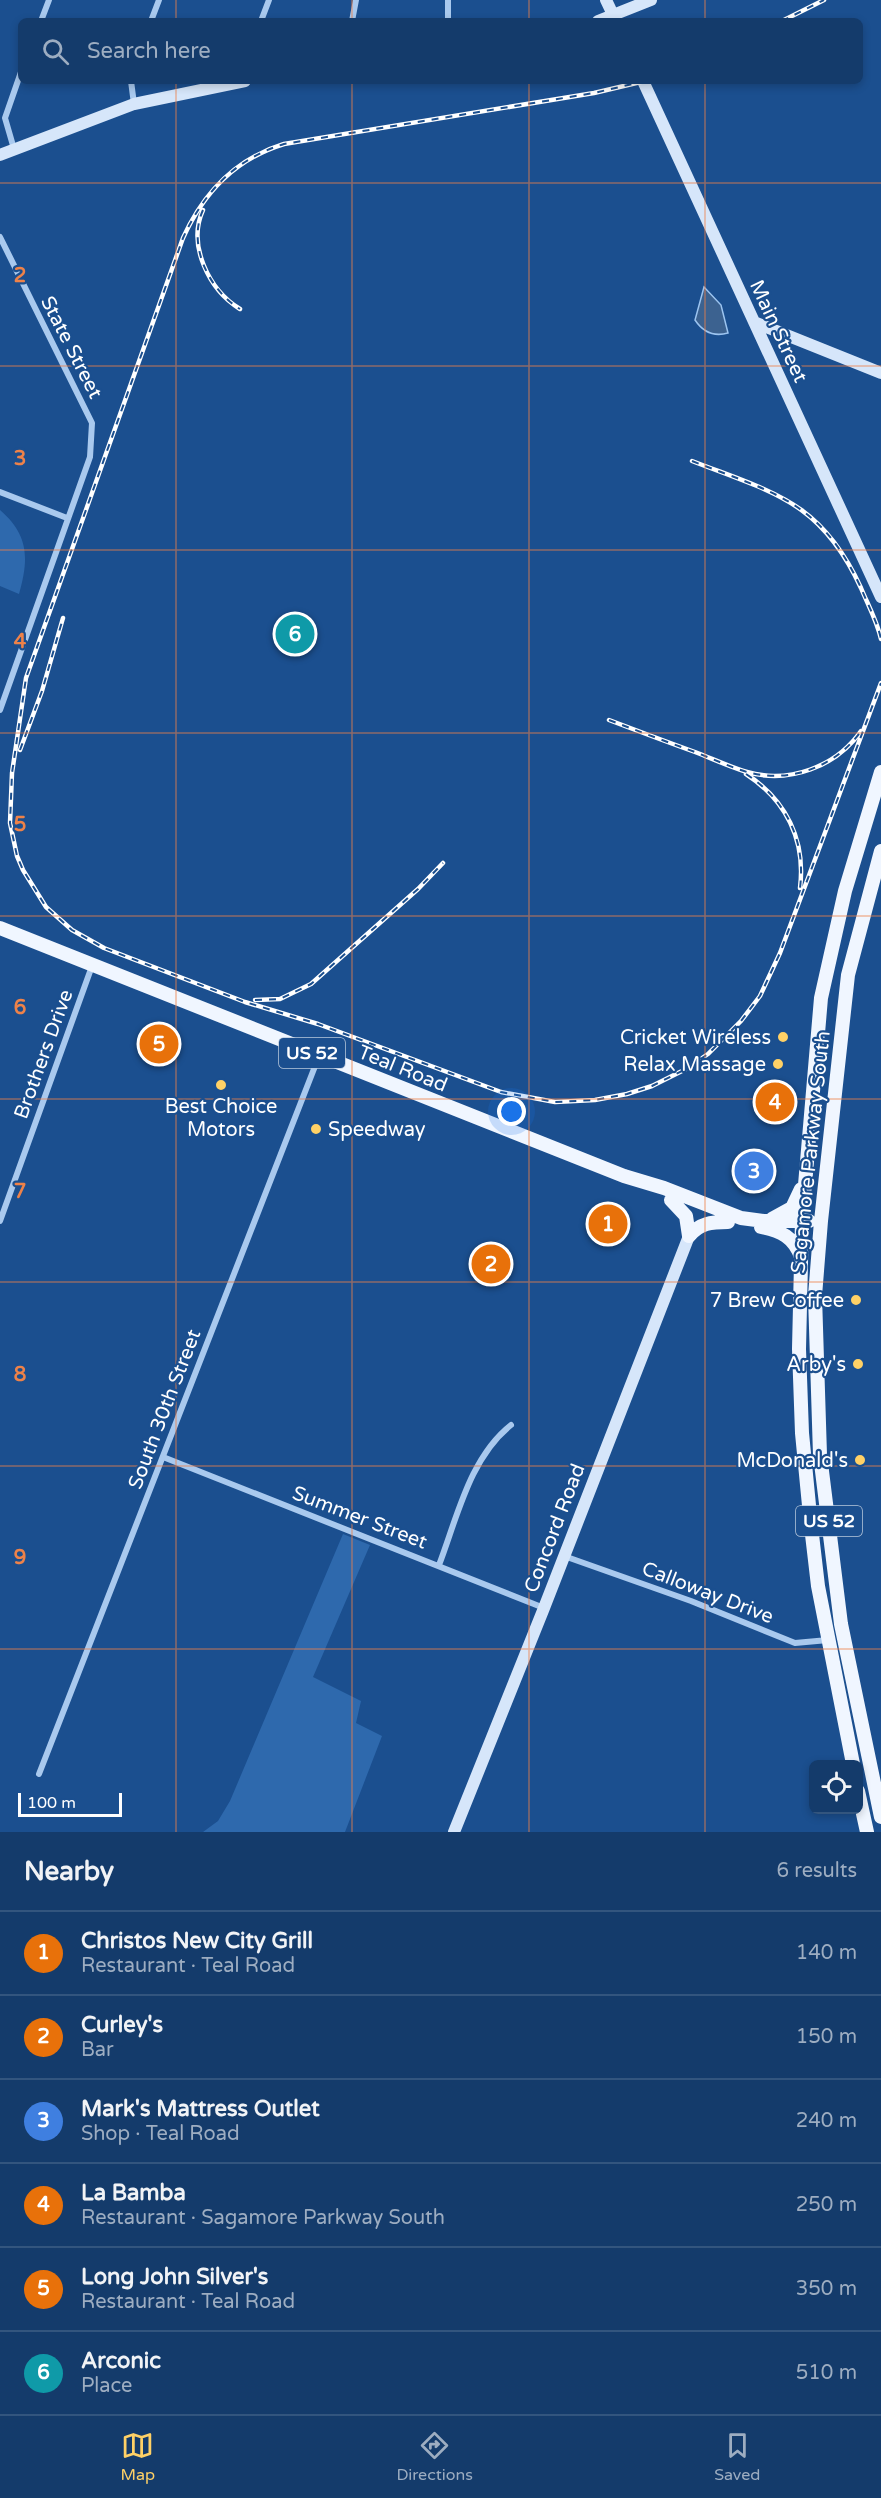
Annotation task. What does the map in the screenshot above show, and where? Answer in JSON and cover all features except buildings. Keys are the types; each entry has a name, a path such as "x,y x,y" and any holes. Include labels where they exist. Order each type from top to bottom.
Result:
{"main road":[{"name":"Sagamore Parkway South","path":"852,1760 818,1586 802,1433 799,1349 802,1220 821,998 845,891 881,772"},
{"name":"Sagamore Parkway South","path":"881,851 848,975 820,1221 815,1296 820,1455 844,1637 881,1817"},
{"name":"Teal Road","path":"0,928 624,1176 664,1188 732,1215 762,1224"},
{"path":"762,1224 792,1208 806,1170"},
{"name":"Teal Road","path":"624,1176 640,1187 728,1222 762,1224 802,1220"},
{"path":"671,1200 686,1216 689,1236"},
{"name":"US 52","path":"802,1220 820,1221"},
{"path":"689,1236 699,1226 728,1222"},
{"name":"US 52","path":"762,1224 793,1241 801,1259"},
{"path":"863,1814 867,1832"}],"street":[{"path":"42,18 49,0"},
{"path":"152,18 159,0"},
{"path":"262,18 269,0"},
{"path":"353,18 356,0"},
{"path":"448,0 448,18"},
{"path":"606,0 615,18 651,0"},
{"path":"14,149 5,118 18,81"},
{"path":"131,84 134,104"},
{"path":"0,155 134,104 226,84"},
{"name":"Main Street","path":"644,84 881,597"},
{"name":"State Street","path":"0,237 92,423 90,457 67,518"},
{"path":"754,322 881,373"},
{"path":"0,492 67,518 0,710"},
{"name":"Brothers Drive","path":"0,1221 92,966"},
{"name":"South 30th Street","path":"39,1774 320,1056"},
{"name":"Concord Road","path":"454,1832 689,1236"},
{"path":"439,1565 479,1461 498,1435 511,1425"},
{"name":"Summer Street","path":"163,1457 544,1608"},
{"name":"Calloway Drive","path":"563,1556 691,1601 795,1643 844,1637"}],"shaded area":[{"path":"704,287 721,305 728,333 709,332 695,320"},
{"path":"0,510 17,529 24,548 24,570 19,594 0,586"},
{"path":"343,1534 370,1545 313,1677 361,1701 356,1723 382,1736 345,1832 203,1832 218,1821 230,1801"}],"railway":[{"path":"788,18 824,0"},
{"path":"632,84 594,93 284,144 266,150 236,168 211,192 191,221 183,238 26,678 12,773 10,823 17,856 46,907 72,930 104,948 245,1002 318,1024 501,1092 555,1102 595,1100 627,1094 652,1086 686,1069 708,1054 741,1021 760,996 780,953 881,683"},
{"path":"203,210 198,238 204,266 210,279 219,290 240,309"},
{"path":"692,461 771,492 812,518 846,559 872,613 881,639"},
{"path":"20,750 42,691 63,618"},
{"path":"609,720 734,768 763,775 779,776 810,770 825,763 851,744 861,731"},
{"path":"746,774 772,796 790,823 800,854 800,888"},
{"path":"255,1000 280,999 311,984 418,889 443,863"}],"place":[{"name":"Arconic","path":"295,634"},
{"name":"Cricket Wireless","path":"783,1037"},
{"name":"Long John Silver's","path":"159,1044"},
{"name":"Relax Massage","path":"778,1064"},
{"name":"Best Choice Motors","path":"221,1085"},
{"name":"La Bamba","path":"775,1102"},
{"name":"Speedway","path":"316,1129"},
{"name":"Mark's Mattress Outlet","path":"754,1171"},
{"name":"Christos New City Grill","path":"608,1224"},
{"name":"Curley's","path":"491,1264"},
{"name":"7 Brew Coffee","path":"856,1300"},
{"name":"Arby's","path":"858,1364"},
{"name":"McDonald's","path":"860,1460"}]}
